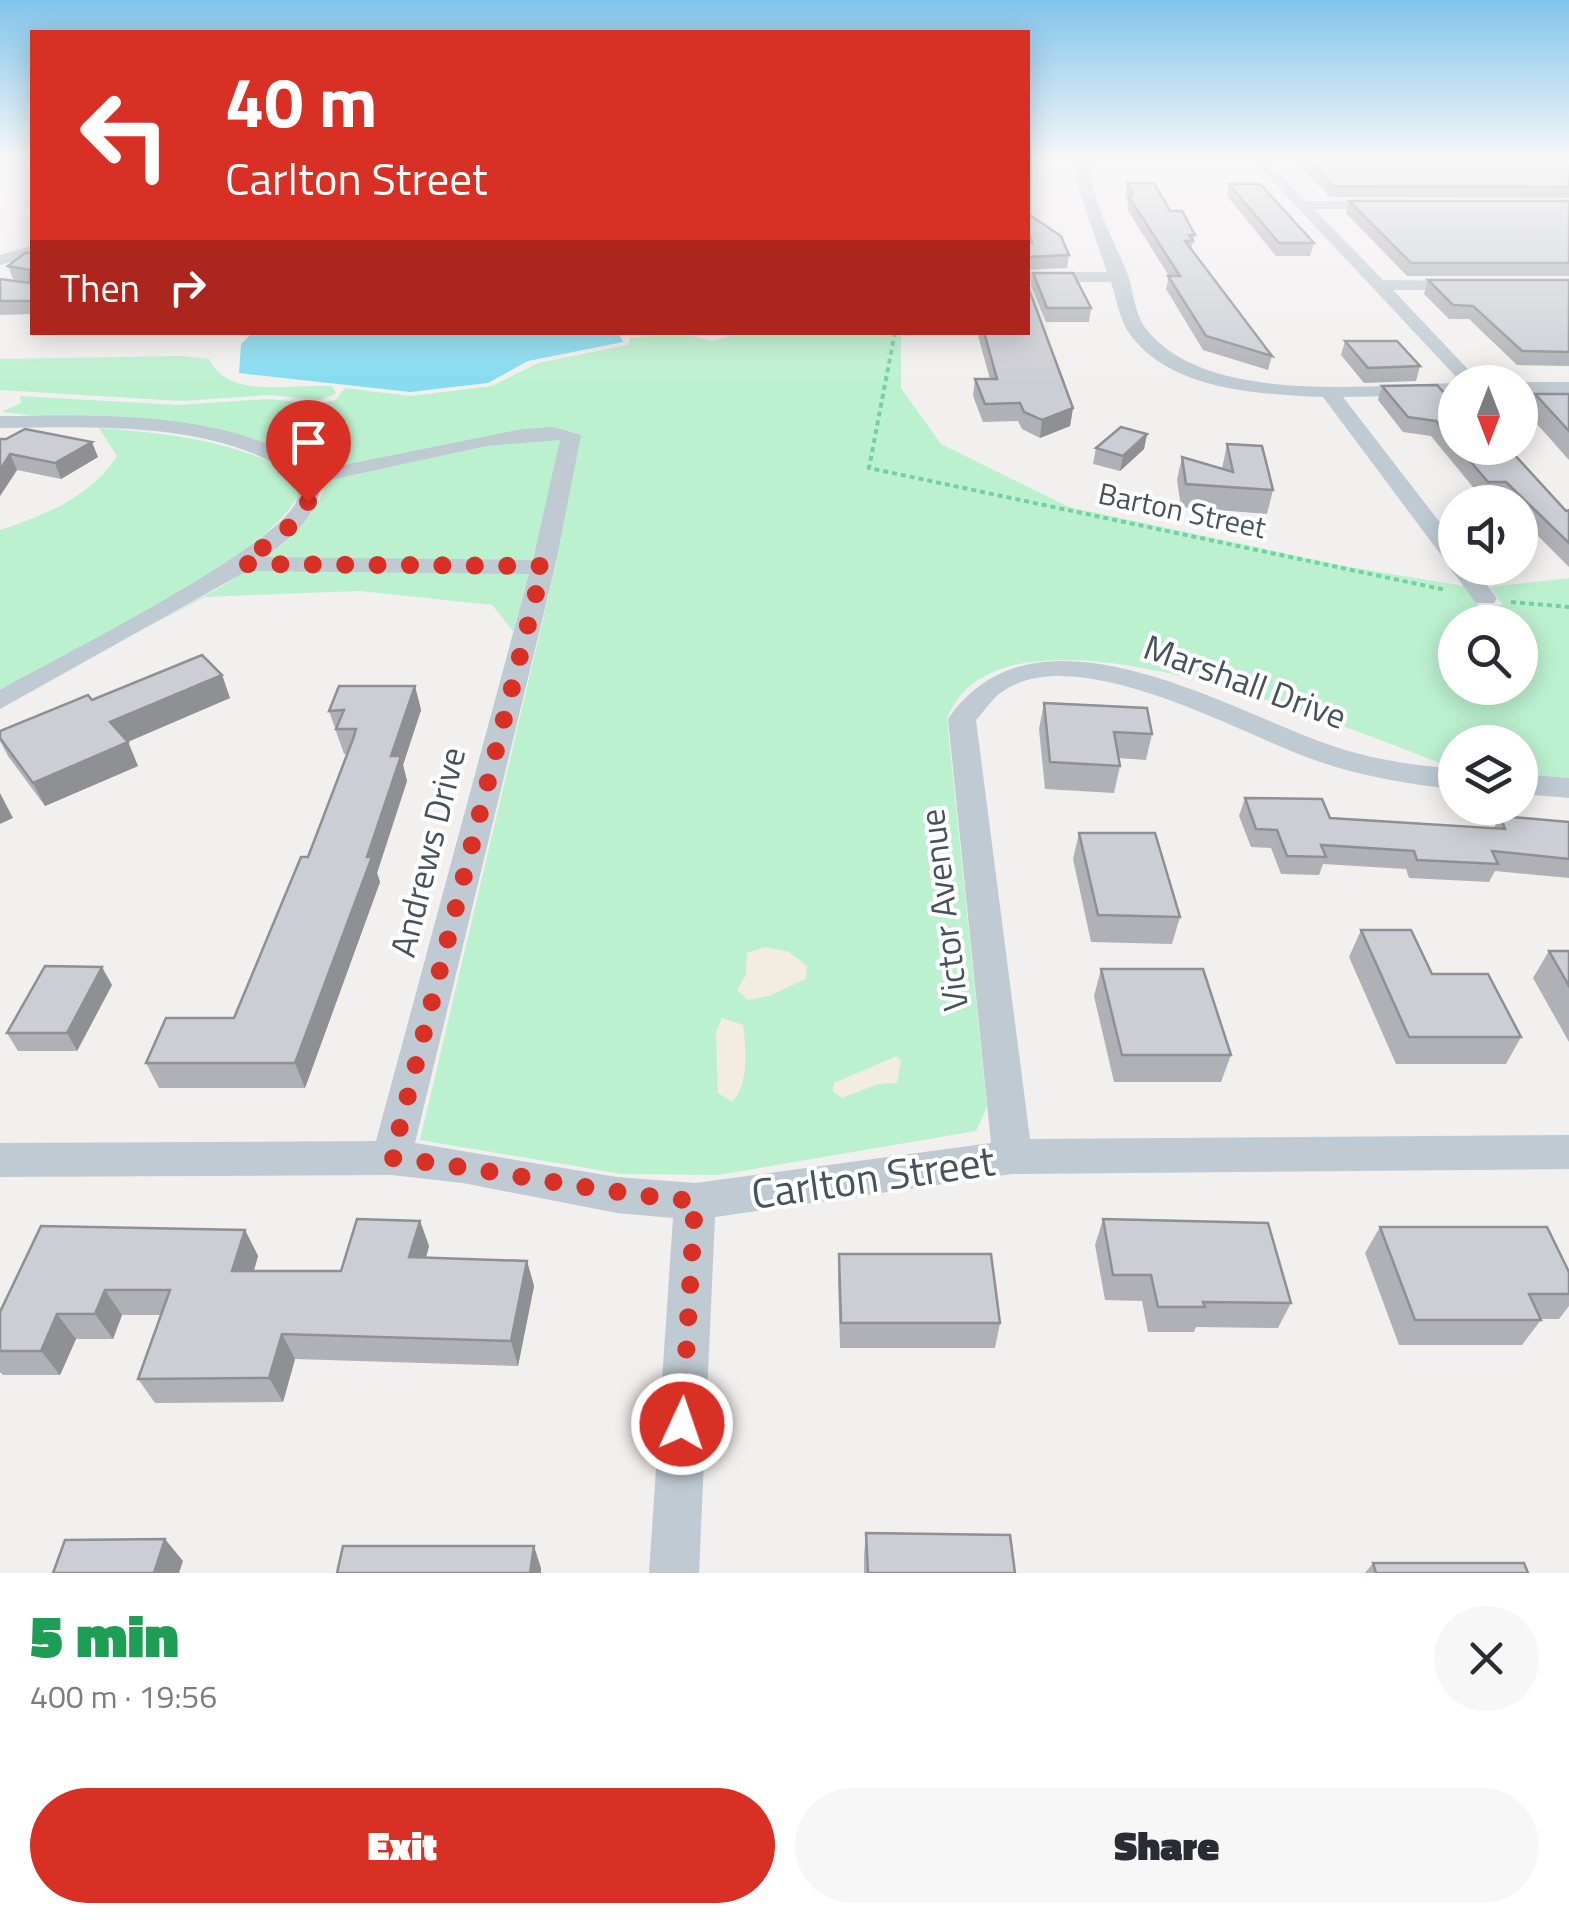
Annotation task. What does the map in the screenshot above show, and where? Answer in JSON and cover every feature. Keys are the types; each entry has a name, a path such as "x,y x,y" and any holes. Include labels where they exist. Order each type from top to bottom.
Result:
{"street":[{"path":"1104,233 1136,330 1148,348 1174,364 1221,380 1328,390 1438,389"},
{"path":"1328,233 1455,365"},
{"path":"0,260 30,252"},
{"path":"1030,277 1121,277"},
{"path":"1377,285 1492,285"},
{"path":"1538,388 1569,388"},
{"path":"1328,390 1438,536"},
{"path":"0,422 106,423 186,430 275,454 302,468 310,478 308,502 289,527 242,564 0,702"},
{"name":"Andrews Drive","path":"310,478 454,446 565,432 572,435 543,566 392,1158"},
{"path":"242,564 543,566"},
{"path":"1475,585 1485,598"},
{"name":"Marshall Drive","path":"1008,677 1050,668 1096,670 1164,688 1316,751 1416,776 1438,778"},
{"name":"Victor Avenue","path":"1008,677 974,696 962,719 1012,1157"},
{"path":"1538,785 1569,788"},
{"name":"Carlton Street","path":"0,1160 392,1158 462,1166 617,1194 695,1201 1012,1157 1569,1152"},
{"path":"674,1573 695,1201"}],"path":[{"name":"Barton Street","path":"894,335 870,468 1485,598 1569,607"}],"green space":[{"path":"688,335 713,341 734,335 901,335 901,388 941,444 1069,507 1349,567 1438,582 1438,585 1464,586 1478,605 1438,605 1438,705 1538,705 1538,605 1503,605 1490,587 1538,585 1538,582 1569,578 1569,778 1538,775 1538,725 1438,725 1438,762 1263,699 1182,676 1104,662 1034,662 980,679 947,719 987,1107 976,1131 718,1175 622,1174 420,1140 557,560 533,560 513,631 492,605 360,591 205,597 136,633 242,574 292,535 311,514 324,490 318,471 283,449 253,439 1,412 21,403 20,396 177,405 269,399 317,404 336,400 345,388 410,396 492,386 538,363 628,345 630,338"},
{"path":"0,359 209,359 218,372 246,385 332,386 336,394 319,400 270,395 181,401 0,390"},
{"path":"99,428 173,436 245,452 291,472 300,491 283,517 212,573 0,692 0,530 66,503 94,483 117,456"}],"sand":[{"path":"765,947 789,952 807,966 806,979 769,996 748,1000 737,990 746,975 747,953"},
{"path":"722,1018 743,1025 744,1076 732,1102 718,1093 716,1033"},
{"path":"897,1056 901,1061 897,1083 878,1084 842,1098 833,1091 834,1083"}],"water":[{"path":"250,335 620,335 623,342 528,361 488,383 410,392 239,373 241,344"}],"building":[{"path":"1030,233 1057,233 1069,255 1030,257"},
{"path":"1153,233 1194,233 1189,235 1193,241 1185,241 1272,356 1206,336 1168,276 1180,276"},
{"path":"1271,233 1305,233 1314,243 1279,243"},
{"path":"1381,233 1569,233 1569,263 1411,263"},
{"path":"25,253 30,253 30,270 8,266"},
{"path":"1033,273 1073,273 1091,308 1047,308"},
{"path":"0,279 30,283 30,301 0,301"},
{"path":"1428,280 1569,280 1569,352 1522,351 1473,306 1453,305"},
{"path":"1030,292 1073,408 1042,420 1024,412 1020,403 985,404 975,379 997,379 985,335 1030,335"},
{"path":"1345,341 1397,341 1420,366 1368,368"},
{"path":"1437,385 1438,423 1408,417 1382,386"},
{"path":"1538,394 1569,394 1569,431 1538,397"},
{"path":"1121,427 1147,434 1123,456 1096,448"},
{"path":"25,429 92,442 55,463 10,454 0,470 0,439"},
{"path":"1227,444 1262,446 1273,490 1186,484 1182,457 1233,472"},
{"path":"1474,465 1524,465 1569,510 1569,543 1538,513 1538,485 1488,482"},
{"path":"202,655 222,675 110,722 128,742 33,783 0,738 0,731 88,695 92,700"},
{"path":"339,686 415,686 391,756 401,756 367,857 372,857 295,1063 146,1063 166,1018 234,1018 301,857 308,857 353,739 356,729 336,729 344,710 329,711"},
{"path":"1044,703 1147,708 1152,734 1114,732 1120,766 1050,762"},
{"path":"1245,798 1322,799 1330,818 1505,829 1503,825 1538,825 1538,819 1569,822 1569,859 1492,851 1498,864 1417,860 1414,851 1321,845 1326,857 1287,856 1277,830 1256,829"},
{"path":"1079,833 1155,833 1180,917 1098,915"},
{"path":"1361,930 1411,930 1432,974 1488,974 1521,1037 1409,1037"},
{"path":"1549,951 1569,951 1569,986"},
{"path":"45,966 102,967 67,1033 7,1033"},
{"path":"1101,969 1203,969 1231,1055 1122,1055"},
{"path":"357,1219 420,1221 409,1257 527,1261 511,1341 282,1334 269,1378 138,1379 170,1290 105,1290 95,1314 57,1314 41,1351 0,1351 0,1312 41,1226 245,1230 232,1271 341,1271"},
{"path":"1103,1219 1268,1223 1291,1303 1203,1302 1205,1307 1158,1307 1151,1275 1113,1275"},
{"path":"1380,1227 1547,1227 1569,1272 1569,1294 1529,1294 1541,1320 1415,1320"},
{"path":"839,1254 991,1254 1000,1323 841,1323"},
{"path":"866,1533 1010,1535 1015,1573 868,1573"},
{"path":"165,1539 154,1573 53,1573 65,1540"},
{"path":"343,1546 534,1546 530,1573 337,1573"},
{"path":"1373,1563 1524,1563 1528,1573 1376,1573"}],"route":[{"path":"308,502 289,527 242,564 543,566 392,1158 462,1166 617,1194 695,1201 682,1424"}]}
